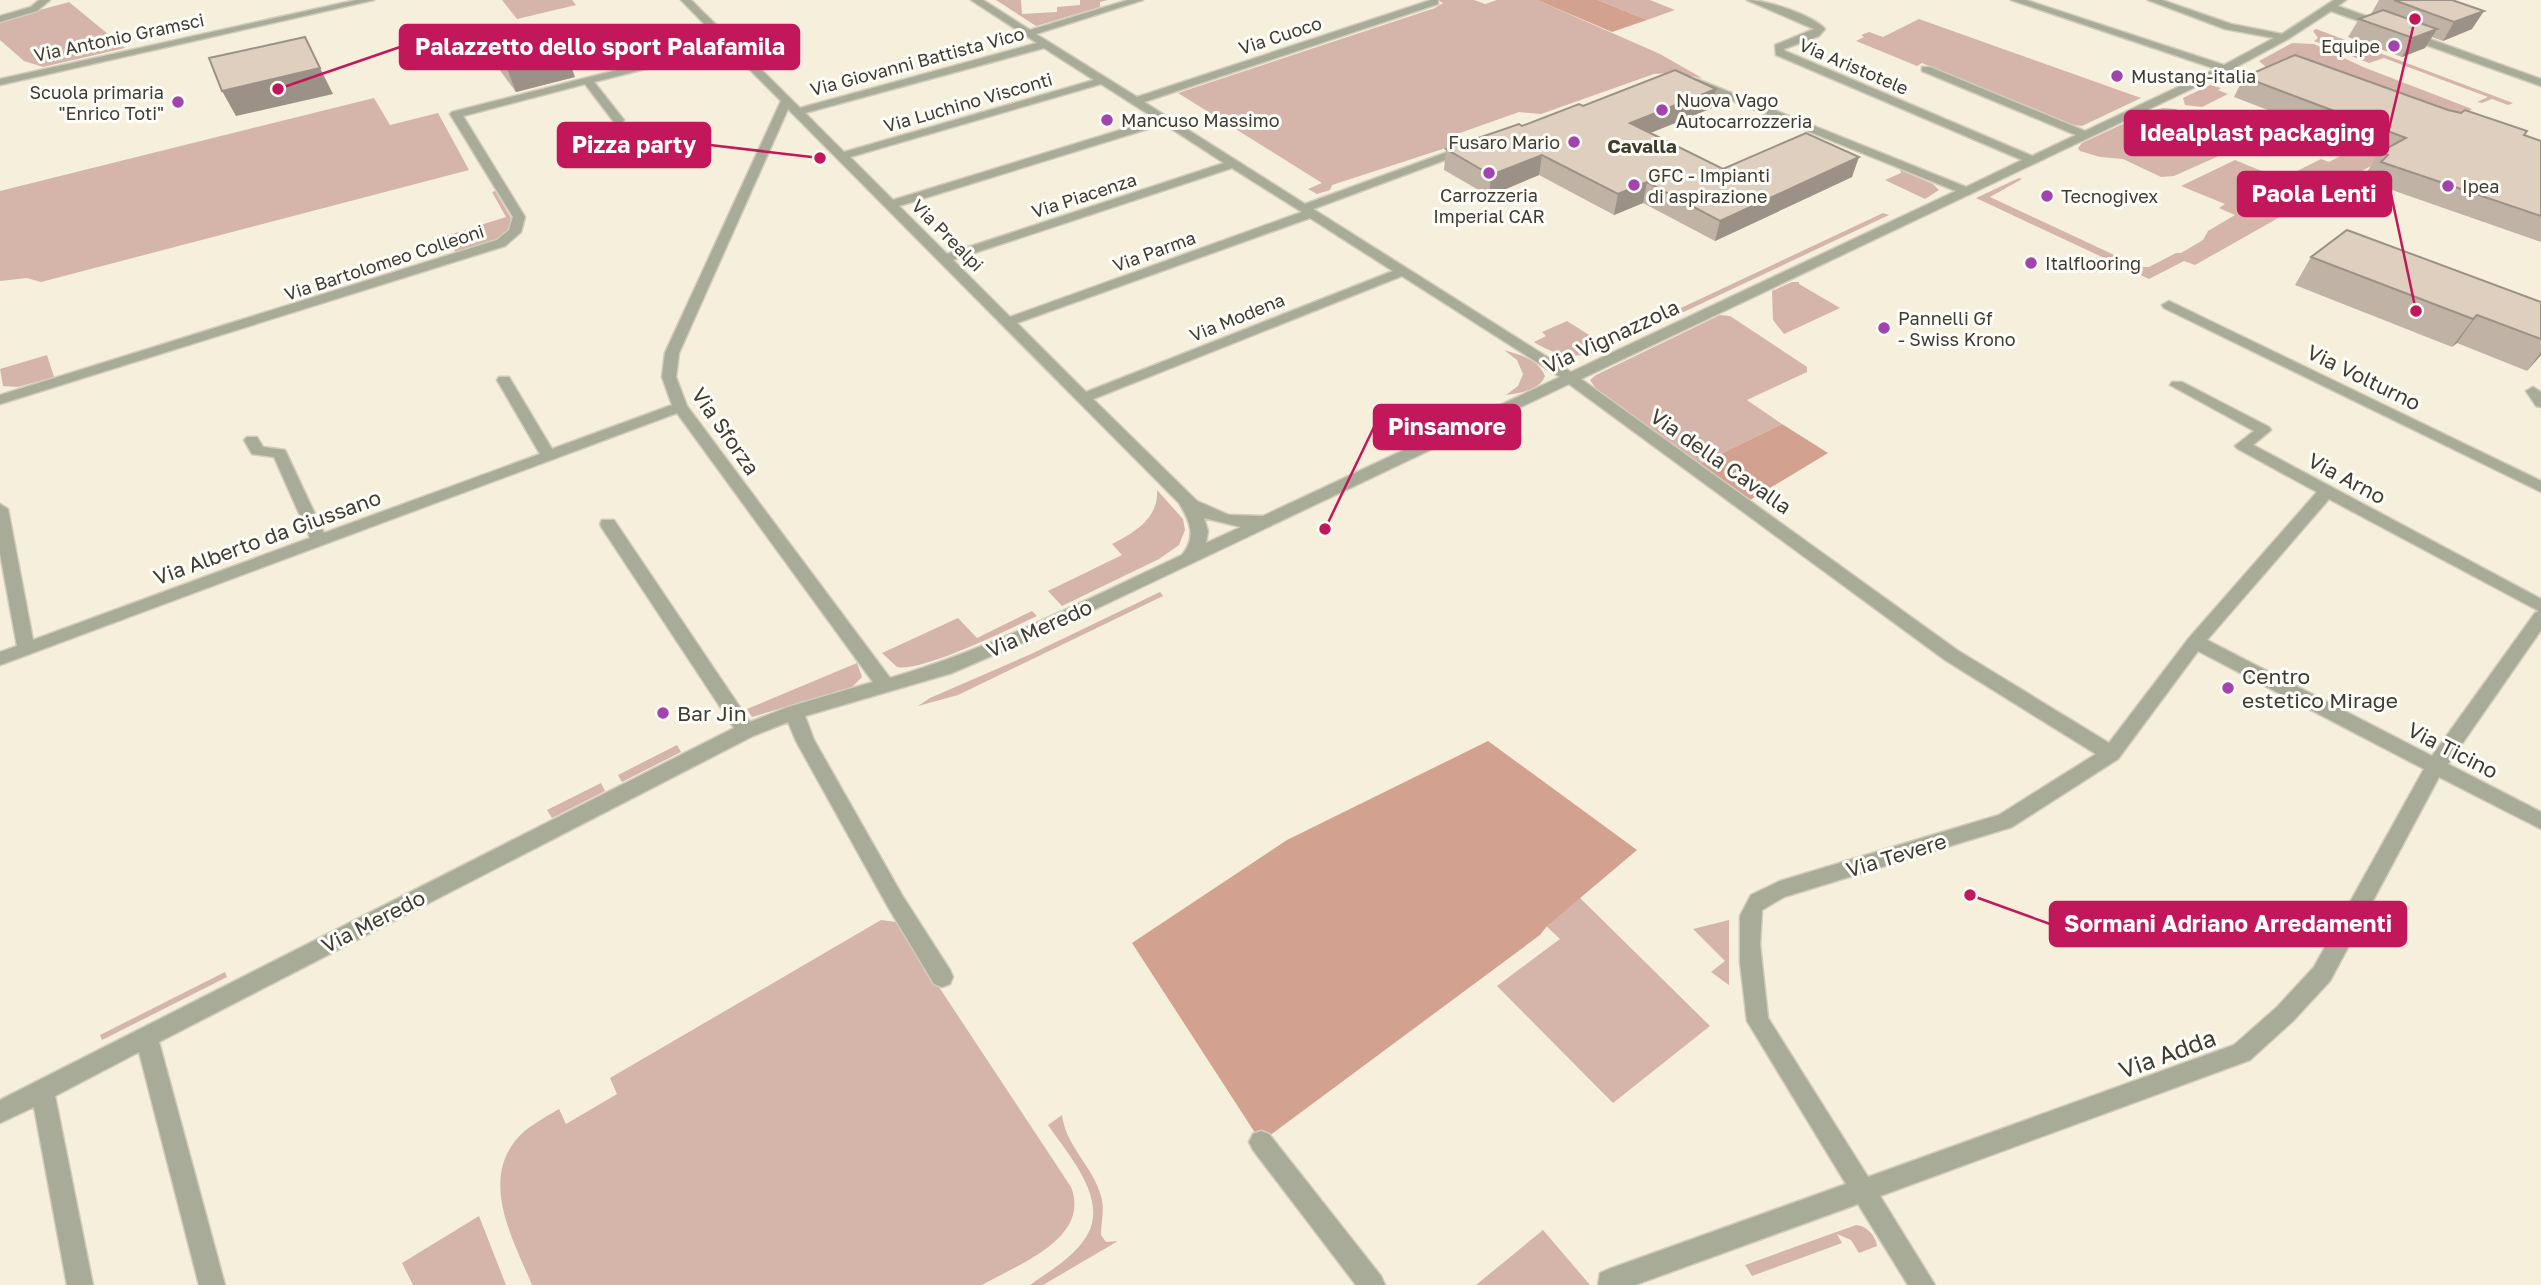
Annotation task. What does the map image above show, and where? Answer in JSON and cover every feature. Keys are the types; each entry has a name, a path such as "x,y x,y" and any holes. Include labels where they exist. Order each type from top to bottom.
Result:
{"street":[{"path":"0,19 34,9 45,0"},
{"name":"Via Antonio Gramsci","path":"0,82 369,0"},
{"name":"Via Prealpi","path":"686,0 1183,498 1211,516 1226,520 1242,523 1273,519"},
{"name":"Via della Cavalla","path":"976,0 1570,379 1951,655 2111,754"},
{"path":"1029,33 1138,0"},
{"name":"Via Aristotele","path":"1752,0 1814,24 1820,29 1815,34 1779,47 1780,53 2032,160"},
{"path":"1771,8 1792,0"},
{"path":"2017,0 2225,69"},
{"path":"2153,0 2229,27 2256,39 2265,48"},
{"name":"Via Vignazzola","path":"1273,519 2225,69 2284,37 2341,0"},
{"name":"Via Cuoco","path":"1136,101 1435,2"},
{"path":"2330,7 2541,83"},
{"path":"2229,27 2284,37"},
{"name":"Via Bartolomeo Colleoni","path":"0,400 501,243 515,232 519,217 456,114 731,44"},
{"name":"Via Giovanni Battista Vico","path":"801,115 1046,44"},
{"path":"1926,69 2085,135"},
{"path":"1682,79 1966,191"},
{"path":"588,80 618,120"},
{"name":"Via Luchino Visconti","path":"842,156 1104,80"},
{"name":"Via Sforza","path":"786,102 672,353 669,377 680,407 881,678 884,687"},
{"path":"772,133 801,115"},
{"path":"891,205 1166,120"},
{"path":"1308,210 1482,142"},
{"name":"Via Piacenza","path":"945,260 1234,163"},
{"name":"Via Parma","path":"1008,322 1308,210"},
{"name":"Via Modena","path":"1084,398 1404,271"},
{"name":"Via Volturno","path":"2169,305 2541,486"},
{"path":"504,380 548,456"},
{"name":"Via Arno","path":"2177,386 2264,430 2243,446 2541,606"},
{"name":"Via Alberto da Giussano","path":"0,659 680,407"},
{"path":"252,440 257,450 280,453 318,541"},
{"name":"Via Tevere","path":"1922,1285 1758,1021 1751,959 1751,909 1758,901 1780,890 2005,821 2111,754 2195,642 2327,491"},
{"name":"Via Prealpi","path":"1183,498 1198,522 1200,531 1198,547 1184,561"},
{"path":"0,509 26,649"},
{"name":"Via Meredo","path":"0,1112 746,731 794,712 966,661 1273,519"},
{"path":"608,524 746,731"},
{"name":"Via Adda","path":"1609,1282 2242,1054 2322,974 2435,767 2541,617"},
{"name":"Via Ticino","path":"2195,642 2541,821"},
{"path":"794,712 805,741 895,901 942,976"},
{"path":"146,1037 212,1285"},
{"path":"42,1090 80,1285"},
{"path":"1261,1142 1372,1285"}],"shaded area":[{"path":"502,0 572,0 576,5 517,19"},
{"path":"996,0 1021,0 1022,14 1057,12 1057,7 1080,5 1080,0 1108,0 1100,2 1100,7 1036,26"},
{"path":"1438,0 1474,0 1485,4 1497,0 1537,0 1660,54 1702,78 1671,73 1654,74 1541,114 1519,112 1457,134 1455,145 1332,185 1330,190 1317,194 1308,189 1322,183 1178,93 1435,8 1443,3"},
{"path":"1537,0 1598,0 1647,20 1612,32"},
{"path":"1598,0 1650,0 1675,10 1647,20"},
{"path":"69,2 125,48 43,67 24,61 0,40 0,21"},
{"path":"1919,19 2141,98 2082,126 2074,125 1922,63 1917,66 1856,41 1869,32 1883,37"},
{"path":"2316,29 2513,103 2508,105 2492,99 2477,102 2488,97 2384,58 2369,63 2314,41 2318,38 2313,31"},
{"path":"2292,43 2314,44 2363,67 2472,109 2195,265 2184,261 2149,279 1976,198 2019,178 2022,179 1990,197 2140,267 2149,267 2181,253 2203,240 2208,231 2235,215 2219,208 2225,204 2181,186 2235,160 2281,179 2321,159 2329,162 2359,146 2352,143 2403,118 2302,68 2279,61 2266,67 2259,61"},
{"path":"2210,85 2221,88 2218,90 2228,94 2202,107 2185,105 2183,98"},
{"path":"374,98 390,125 438,113 469,170 41,282 27,278 0,281 0,191"},
{"path":"2177,109 2181,115 2157,128 2221,155 2174,176 2161,177 2123,159 2100,157 2078,148 2082,143 2153,110"},
{"path":"1900,170 1933,184 1939,190 1925,199 1885,180 1901,173"},
{"path":"495,191 511,218 505,234 491,243 456,253 446,236 506,217 492,192"},
{"path":"1883,213 1889,215 1656,325 1649,323"},
{"path":"1792,282 1799,282 1840,308 1784,334 1773,320 1772,291"},
{"path":"1720,315 1730,316 1807,367 1807,372 1747,400 1782,424 1700,464 1598,392 1590,380"},
{"path":"1567,321 1608,347 1589,354 1571,355 1553,351 1534,342 1546,336 1542,332"},
{"path":"1504,350 1538,365 1545,376 1539,385 1506,395 1518,386 1523,374 1517,360"},
{"path":"47,355 54,377 18,387 3,386 0,369"},
{"path":"1782,424 1828,453 1750,500 1700,464"},
{"path":"1157,490 1183,519 1185,530 1179,545 1159,559 1062,606 1048,591 1122,555 1112,544 1144,523 1154,509"},
{"path":"1160,592 1163,596 958,695 918,706 930,698 1031,654"},
{"path":"1032,611 1037,616 926,663 897,667 882,653 958,618 977,638"},
{"path":"857,663 862,677 852,687 752,717 747,709"},
{"path":"1488,741 1637,850 1547,926 1540,935 1261,1142 1132,943 1287,840"},
{"path":"677,745 681,752 622,782 618,775"},
{"path":"601,783 605,791 552,818 547,810"},
{"path":"1575,893 1710,1026 1613,1103 1497,986 1560,939 1538,918"},
{"path":"881,920 896,922 1071,1187 1074,1205 1071,1221 1061,1235 1047,1248 982,1285 532,1285 510,1232 501,1194 505,1158 519,1136 559,1109 566,1124 617,1094 610,1078"},
{"path":"1729,920 1729,985 1711,972 1725,961 1693,929"},
{"path":"225,972 227,977 102,1040 100,1035"},
{"path":"1062,1115 1069,1137 1092,1175 1101,1196 1101,1235 1106,1242 1118,1241 1043,1285 1030,1285 1073,1253 1084,1240 1091,1225 1093,1210 1084,1180 1048,1125"},
{"path":"479,1216 506,1285 413,1285 402,1263"},
{"path":"1856,1225 1870,1232 1877,1246 1859,1253 1851,1240 1837,1234 1842,1243 1752,1276 1745,1265"},
{"path":"1543,1230 1590,1285 1476,1285"}],"building":[{"path":"2394,0 2452,0 2484,11 2454,22"},
{"path":"2383,10 2437,29 2413,38 2359,19"},
{"path":"305,37 320,68 222,91 209,58"},
{"path":"2295,55 2448,110 2461,113 2465,110 2527,131 2524,135 2541,141 2541,216 2381,162 2388,155 2380,152 2406,138 2244,77"},
{"path":"1675,70 1716,89 1630,123 1723,169 1806,133 1859,157 1720,221 1647,182 1618,194 1542,155 1491,175 1446,149 1519,124 1522,126 1579,104 1583,106"},
{"path":"2347,230 2541,302 2541,339 2477,315 2473,319 2311,257"}],"place":[{"name":"Idealplast packaging","path":"2415,19"},
{"name":"Equipe","path":"2394,46"},
{"name":"Mustang-italia","path":"2117,76"},
{"name":"Palazzetto dello sport Palafamila","path":"278,89"},
{"name":"Scuola primaria \"Enrico Toti\"","path":"178,102"},
{"name":"Nuova Vago Autocarrozzeria","path":"1662,110"},
{"name":"Mancuso Massimo","path":"1107,120"},
{"name":"Fusaro Mario","path":"1574,142"},
{"name":"Pizza party","path":"820,158"},
{"name":"Carrozzeria Imperial CAR","path":"1489,173"},
{"name":"GFC - Impianti di aspirazione","path":"1634,185"},
{"name":"Ipea","path":"2448,186"},
{"name":"Tecnogivex","path":"2047,196"},
{"name":"Italflooring","path":"2031,263"},
{"name":"Paola Lenti","path":"2416,311"},
{"name":"Pannelli Gf - Swiss Krono","path":"1884,328"},
{"name":"Pinsamore","path":"1325,529"},
{"name":"Centro estetico Mirage","path":"2228,688"},
{"name":"Bar Jin","path":"663,713"},
{"name":"Sormani Adriano Arredamenti","path":"1970,895"}],"district":[{"name":"Cavalla","path":"1642,145"}]}
